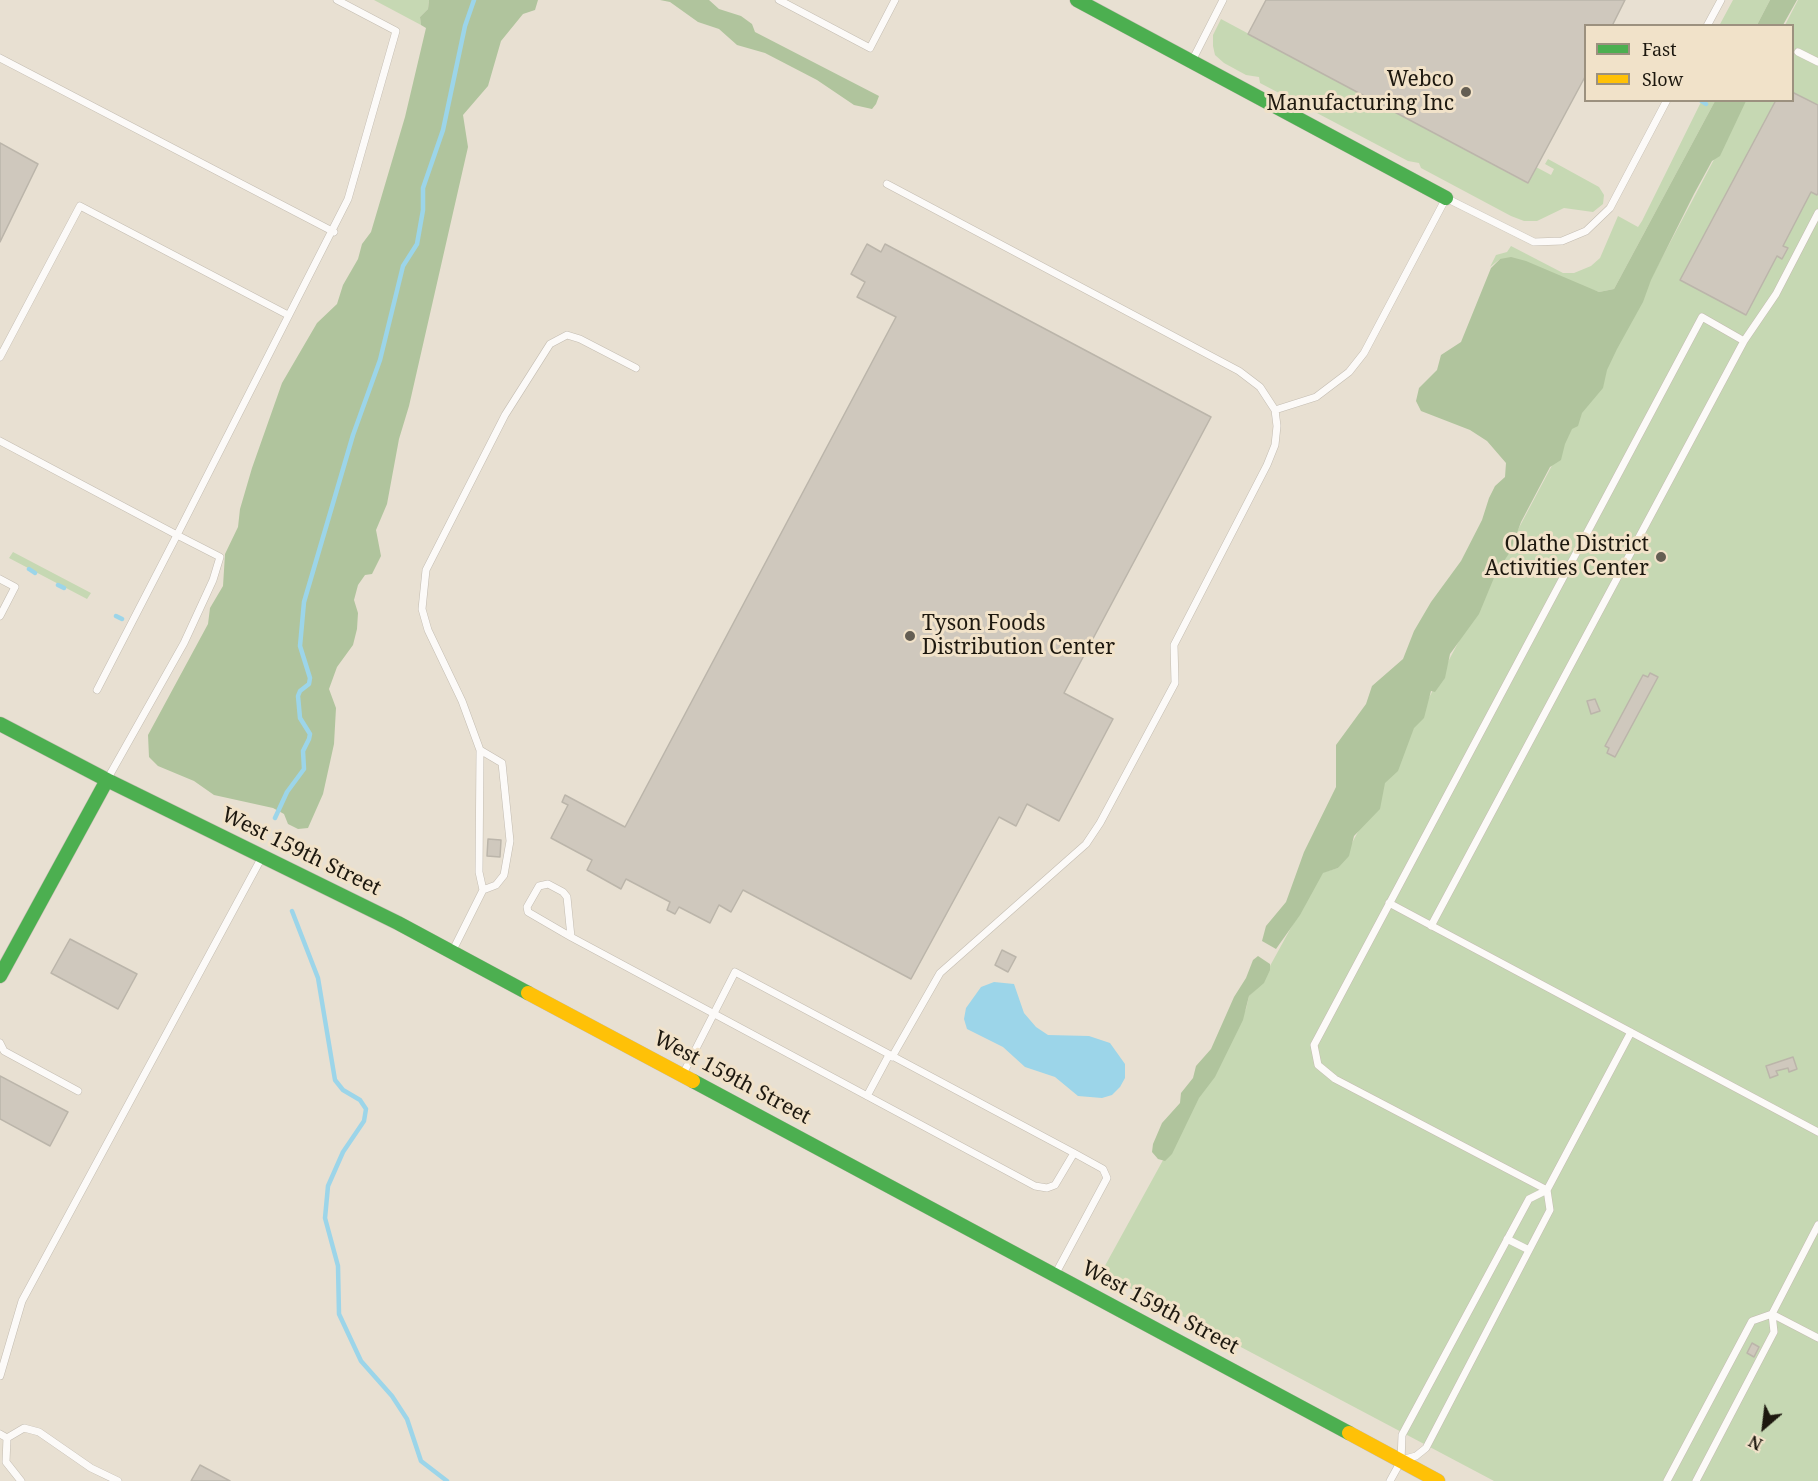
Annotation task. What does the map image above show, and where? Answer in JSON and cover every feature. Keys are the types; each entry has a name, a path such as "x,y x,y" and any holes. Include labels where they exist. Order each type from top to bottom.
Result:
{"street":[{"path":"1077,0 1446,198"},
{"name":"West 159th Street","path":"0,724 107,780 263,855 452,953 1438,1481"},
{"path":"0,976 107,780"}],"lane":[{"path":"97,690 288,315 334,232 348,199 396,31 338,0"},
{"path":"778,0 870,48 895,0"},
{"path":"1192,61 1223,0"},
{"path":"1708,24 1721,0"},
{"path":"1798,52 1818,62"},
{"path":"0,58 334,232"},
{"path":"1275,410 1316,397 1349,372 1364,353 1446,198 1534,242 1562,241 1586,231 1610,208 1666,102"},
{"path":"867,1096 940,973 1086,844 1100,823 1175,683 1174,645 1267,465 1275,445 1277,426 1275,410 1260,387 1239,371 887,184"},
{"path":"0,357 80,206 288,315"},
{"path":"1431,926 1744,341 1776,294 1818,213"},
{"path":"1547,1190 1335,1079 1318,1065 1314,1045 1702,317 1744,341"},
{"path":"452,953 483,890 479,872 480,750 462,701 428,630 422,609 426,570 432,554 505,416 550,344 567,335 580,339 636,368"},
{"path":"0,441 220,557 213,580 184,644 107,780"},
{"path":"0,579 15,587 0,616"},
{"path":"480,750 502,763 510,841 504,875 496,885 483,890"},
{"path":"0,1376 22,1301 263,855"},
{"path":"572,938 567,897 563,892 548,884 538,886 527,907 528,912 572,938 1035,1186 1047,1188 1055,1185 1074,1153"},
{"path":"1389,903 1818,1132"},
{"path":"682,1076 735,972 1103,1169 1107,1178 1055,1275"},
{"path":"1390,1481 1401,1461 1402,1435 1507,1239 1529,1199 1547,1190 1631,1032"},
{"path":"0,1043 4,1051 78,1091"},
{"path":"1401,1461 1416,1456 1426,1448 1550,1210 1547,1190"},
{"path":"1696,1481 1774,1332 1772,1314 1818,1226"},
{"path":"1507,1239 1529,1250"},
{"path":"1667,1481 1752,1321 1772,1314 1818,1338"},
{"path":"8,1438 24,1428 39,1432 91,1468 118,1481"},
{"path":"0,1434 8,1438"},
{"path":"8,1438 6,1462 21,1481"}],"green space":[{"path":"374,0 429,0 428,9 420,17 421,25"},
{"path":"429,0 538,0 535,10 523,14 501,41 488,86 463,115 468,147 409,406 399,439 387,504 376,530 381,556 372,574 365,575 358,585 354,600 358,613 353,645 337,667 329,689 336,708 334,744 323,794 308,828 298,829 288,824 284,814 273,808 214,795 194,781 158,766 149,757 148,735 208,624 210,608 223,586 225,554 238,527 240,509 252,468 282,383 317,323 337,304 343,285 358,259 362,244 371,232 405,117 426,28 421,25 420,17 428,9"},
{"path":"660,0 709,0 719,9 741,16 752,24 755,32 879,96 876,104 872,109 854,105 817,80 765,53 737,45 719,29 698,22 670,2"},
{"path":"1733,0 1770,0 1758,24 1720,24"},
{"path":"1770,0 1797,0 1784,24 1758,24"},
{"name":"Olathe District Activities Center","path":"1798,0 1818,0 1818,1481 1494,1481 1101,1273 1246,1009 1249,996 1259,986 1321,873 1338,868 1352,843 1744,102 1794,102 1794,24 1786,24"},
{"path":"1221,19 1527,183 1536,167 1551,175 1554,169 1545,164 1548,159 1599,187 1604,195 1603,204 1593,212 1564,208 1537,221 1524,221 1511,216 1421,168 1419,163 1408,161 1260,83 1259,77 1246,75 1224,63 1215,55 1213,46 1213,35"},
{"path":"1701,102 1706,105 1705,102 1714,102 1614,289 1599,292 1500,259 1490,267 1496,255 1507,252 1511,246 1563,273 1574,273 1591,266 1600,258 1618,216 1638,227"},
{"path":"1714,102 1746,102 1720,156 1712,161 1651,280 1643,302 1607,370 1603,388 1582,413 1578,426 1572,429 1561,460 1550,467 1521,522 1510,552 1496,573 1479,614 1450,654 1445,678 1435,692 1431,691 1424,718 1414,728 1398,771 1385,783 1380,809 1354,836 1349,856 1338,868 1323,873 1300,915 1276,949 1262,941 1266,926 1286,902 1304,852 1336,787 1336,745 1366,704 1372,686 1403,659 1414,631 1431,602 1461,561 1482,520 1495,486 1505,477 1506,463 1487,441 1470,430 1421,411 1416,401 1419,388 1437,370 1441,355 1461,342 1491,268 1500,259 1511,257 1526,261 1599,292 1614,289"},
{"path":"13,552 91,593 87,599 9,558"},
{"path":"1258,956 1270,964 1270,970 1264,983 1249,996 1243,1020 1215,1077 1199,1098 1172,1154 1165,1161 1158,1159 1152,1152 1162,1123 1180,1103 1181,1093 1193,1078 1196,1066 1211,1049 1234,997 1246,978 1253,960"}],"water":[{"path":"994,982 1014,984 1024,1013 1036,1027 1048,1035 1089,1036 1110,1043 1125,1064 1125,1078 1120,1087 1112,1095 1102,1098 1078,1096 1055,1077 1025,1067 1003,1047 967,1029 964,1019 966,1008 981,987"}],"building":[{"name":"Webco Manufacturing Inc","path":"1266,0 1625,0 1613,24 1584,24 1584,79 1528,183 1248,34"},
{"path":"1794,93 1818,105 1818,193 1817,195 1811,192 1783,246 1788,248 1782,259 1777,256 1746,315 1680,280 1775,102 1794,102"},
{"path":"0,143 38,164 0,242"},
{"name":"Tyson Foods Distribution Center","path":"867,244 881,252 885,244 1211,417 1064,693 1113,719 1059,821 1027,804 1016,826 999,817 911,979 743,890 731,912 719,905 710,923 679,907 675,914 667,910 670,902 626,879 621,889 587,870 592,860 551,838 568,805 562,802 565,795 625,827 896,317 857,297 865,282 851,274"},
{"path":"1650,673 1658,677 1615,757 1607,753 1609,748 1605,746 1643,675 1648,677"},
{"path":"1595,699 1600,711 1591,714 1587,701"},
{"path":"488,839 501,840 500,857 487,856"},
{"path":"70,939 137,974 118,1009 51,973"},
{"path":"1002,950 1016,957 1008,972 995,965"},
{"path":"1793,1057 1797,1069 1789,1072 1788,1068 1776,1071 1778,1075 1770,1078 1766,1066"},
{"path":"0,1076 68,1112 50,1146 0,1119"},
{"path":"1752,1343 1759,1347 1754,1357 1747,1353"},
{"path":"200,1465 230,1481 191,1481"}],"waterway":[{"path":"275,818 287,792 304,769 303,751 310,734 300,718 298,696 300,691 309,684 310,678 300,646 304,602 353,435 380,360 403,266 417,244 423,210 423,188 443,130 465,26 474,0"},
{"path":"29,569 35,573"},
{"path":"58,585 64,588"},
{"path":"116,616 122,619"},
{"path":"292,911 318,978 335,1080 343,1090 360,1100 366,1109 364,1121 343,1152 328,1186 325,1218 338,1266 339,1314 361,1361 392,1396 407,1419 421,1461 447,1481"}],"traffic: fast":[{"path":"1077,0 1446,198"},
{"path":"0,724 107,780 398,923 528,993"},
{"path":"0,976 107,780"},
{"path":"693,1081 1349,1433"}],"traffic: slow":[{"path":"528,993 693,1081"},
{"path":"1349,1433 1438,1481"}],"place":[{"name":"Webco Manufacturing Inc","path":"1466,92"},
{"name":"Olathe District Activities Center","path":"1661,557"},
{"name":"Tyson Foods Distribution Center","path":"910,636"}]}
